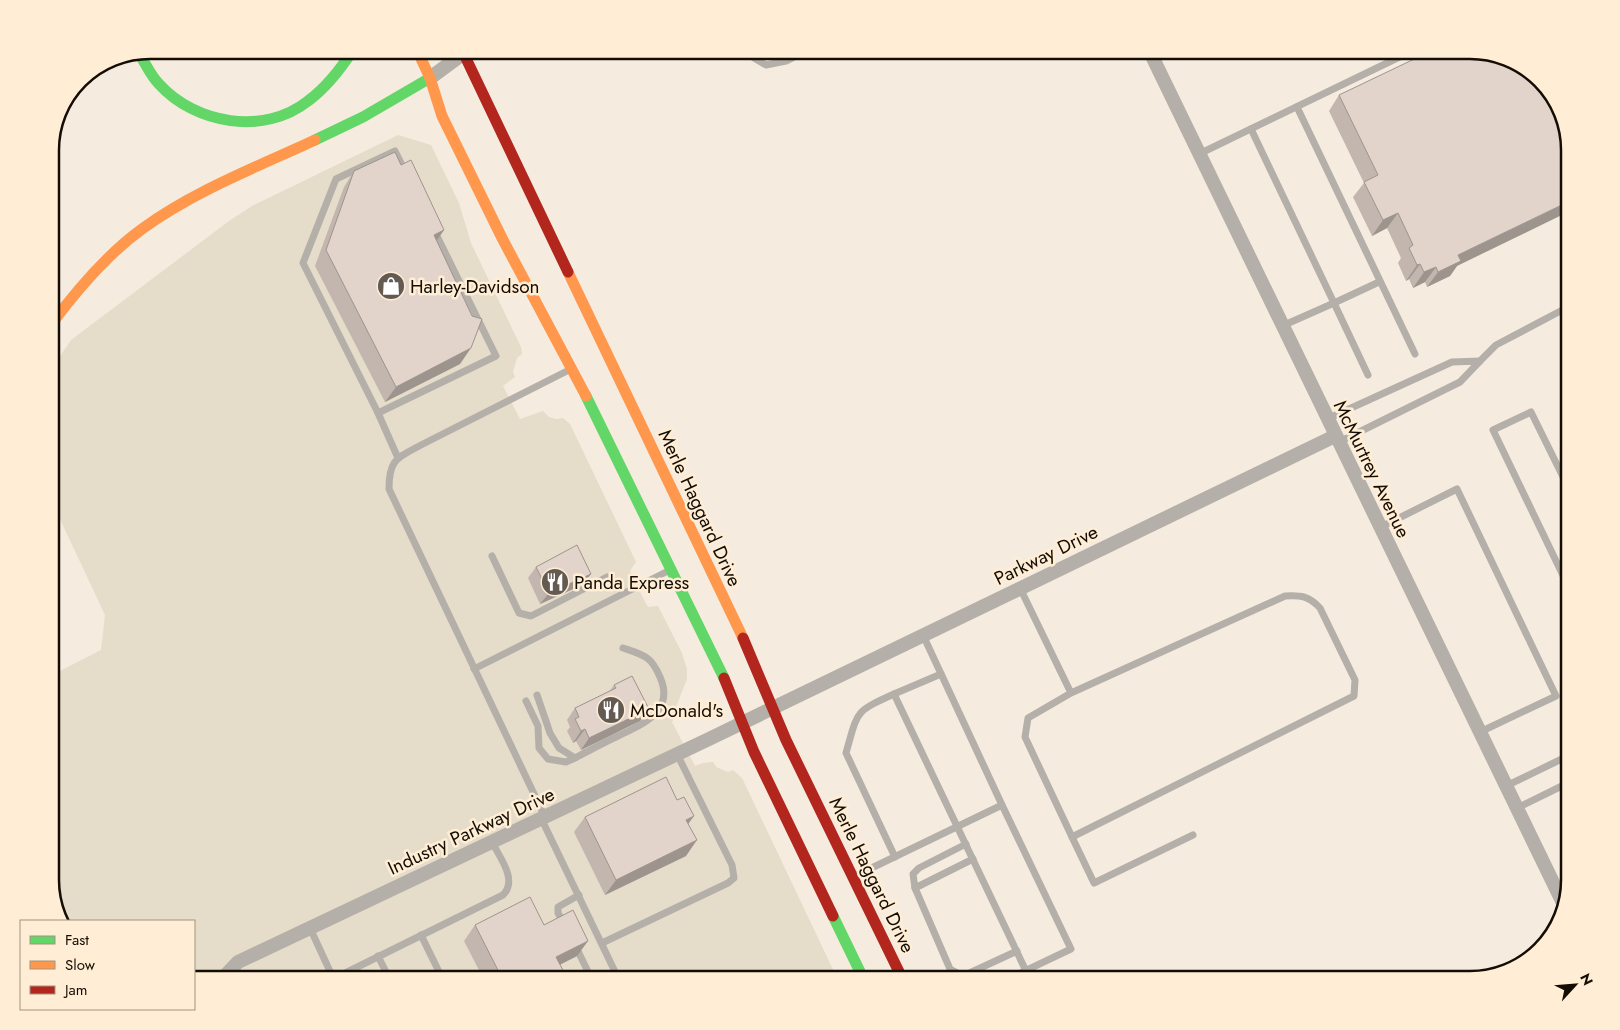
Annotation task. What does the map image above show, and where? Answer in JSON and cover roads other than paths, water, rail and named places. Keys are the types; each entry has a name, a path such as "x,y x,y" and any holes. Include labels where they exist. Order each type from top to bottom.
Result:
{"main road":[{"path":"141,59 145,67 167,95 186,108 209,118 248,123 277,118 304,106 328,87 347,59"},
{"path":"421,59 430,78 442,116 503,240 572,368 727,684 741,723 860,971"},
{"name":"Merle Haggard Drive","path":"468,59 759,672 786,740 900,971"},
{"path":"59,314 112,256 153,221 256,168 400,99 430,78"}],"street":[{"path":"430,78 454,59"},
{"name":"McMurtrey Avenue","path":"1153,59 1379,528 1560,893"},
{"name":"Parkway Drive","path":"741,723 1020,588 1337,439"},
{"name":"Industry Parkway Drive","path":"230,971 238,962 741,723"}],"lane":[{"path":"756,59 766,66 790,59"},
{"path":"1199,154 1396,59"},
{"path":"1297,107 1415,354"},
{"path":"1251,129 1368,374"},
{"path":"398,458 378,413 303,263 336,179 395,151 408,178"},
{"path":"378,413 496,356 430,222"},
{"path":"1282,326 1379,282"},
{"path":"1337,439 1460,382 1496,344 1561,311"},
{"path":"1327,419 1452,362 1480,361"},
{"path":"572,368 398,458 389,470 389,488 615,971"},
{"path":"1561,473 1531,412 1493,430 1561,571"},
{"path":"1379,528 1457,489 1556,696 1480,732"},
{"path":"492,556 519,613 531,616 607,577"},
{"path":"474,670 670,570"},
{"path":"1020,588 1071,693"},
{"path":"1072,837 1354,696 1356,690 1355,680 1320,608 1312,599 1301,595 1285,596 1071,693 1028,718 1026,737 1072,837 1094,883 1193,835"},
{"path":"894,694 1026,970 1071,949 923,635"},
{"path":"526,701 538,726 539,748 548,759 566,762 644,725 656,714 659,708 664,684 654,662 643,654 623,648"},
{"path":"894,856 846,753 859,713 866,706 941,674"},
{"path":"537,696 550,733 559,748 575,758"},
{"path":"602,943 728,883 734,878 732,865 676,754"},
{"path":"1506,786 1561,759"},
{"path":"1517,808 1561,786"},
{"path":"853,877 1002,805"},
{"path":"349,971 503,895 509,888 511,881 492,842"},
{"path":"953,971 950,969 915,888 913,874 919,868 966,844"},
{"path":"915,888 973,859"},
{"path":"569,934 558,911 563,904 579,895"},
{"path":"310,928 329,971"},
{"path":"420,935 438,971"},
{"path":"573,942 588,971"},
{"path":"974,971 1017,951"},
{"path":"378,956 386,971"}],"place":[{"name":"Harley-Davidson","path":"391,286"},
{"name":"Panda Express","path":"555,582"},
{"name":"McDonald's","path":"611,710"}]}
